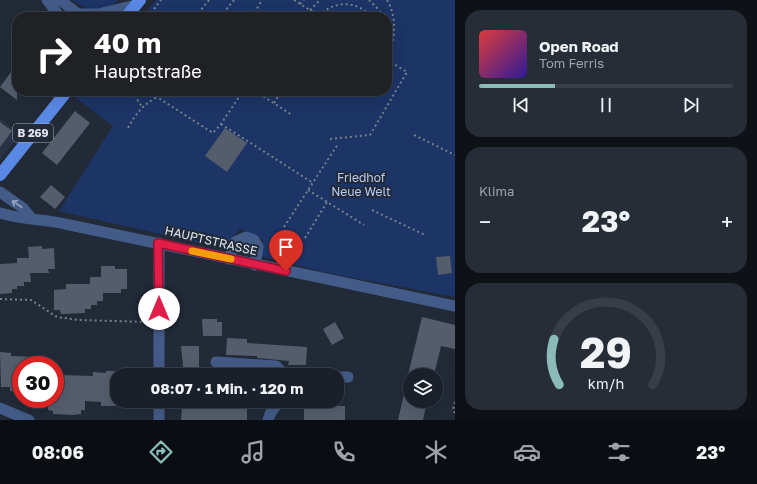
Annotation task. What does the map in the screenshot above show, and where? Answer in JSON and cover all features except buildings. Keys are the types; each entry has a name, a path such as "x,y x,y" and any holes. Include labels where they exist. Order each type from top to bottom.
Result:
{"main road":[{"path":"130,12 138,2"},
{"name":"B 269","path":"0,175 63,96"}],"street":[{"path":"47,0 56,12"},
{"path":"60,0 75,12"},
{"path":"106,12 138,2"},
{"path":"0,192 23,208 31,218"},
{"name":"HAUPTSTRASSE","path":"0,213 18,218 31,218 158,243 255,265 455,306"},
{"path":"229,259 235,242 242,237 246,237 254,240 258,247 255,265"},
{"path":"158,243 159,368"},
{"path":"216,362 276,366 278,368"},
{"path":"0,408 29,420"},
{"path":"159,408 159,420"},
{"path":"268,420 272,408"}],"path":[{"path":"153,12 161,0"},
{"path":"199,12 209,0"},
{"path":"224,12 234,0"},
{"path":"255,12 262,0"},
{"path":"294,0 313,12"},
{"path":"300,4 304,0"},
{"path":"310,10 320,0"},
{"path":"369,0 380,12"},
{"path":"387,0 391,12"},
{"path":"322,12 335,3 348,2 361,6 366,12"},
{"path":"392,19 394,32 392,47"},
{"path":"330,139 370,135 407,72 392,63"},
{"path":"136,96 142,107"},
{"path":"128,128 142,107 157,97 213,133 221,124 239,96"},
{"path":"263,96 292,114"},
{"path":"274,103 278,96"},
{"path":"221,124 313,183"},
{"path":"414,135 455,155"},
{"path":"284,228 338,144"},
{"path":"308,190 364,225"},
{"path":"305,238 327,202"},
{"path":"372,210 426,235"},
{"path":"0,299 31,300 57,318 159,322"},
{"path":"455,402 453,410 455,413"}],"shaded area":[{"path":"0,118 20,135 0,159"}],"green space":[{"path":"72,0 119,0 112,5 89,10"},
{"name":"Friedhof Neue Welt","path":"156,0 455,0 455,297 328,273 260,256 263,240 240,229 225,245 208,245 59,211 113,126 76,98 78,96 392,96 392,12 146,12"}],"slow traffic":[{"path":"192,251 231,259"}],"route":[{"path":"159,309 158,243 202,254 286,271"}]}
